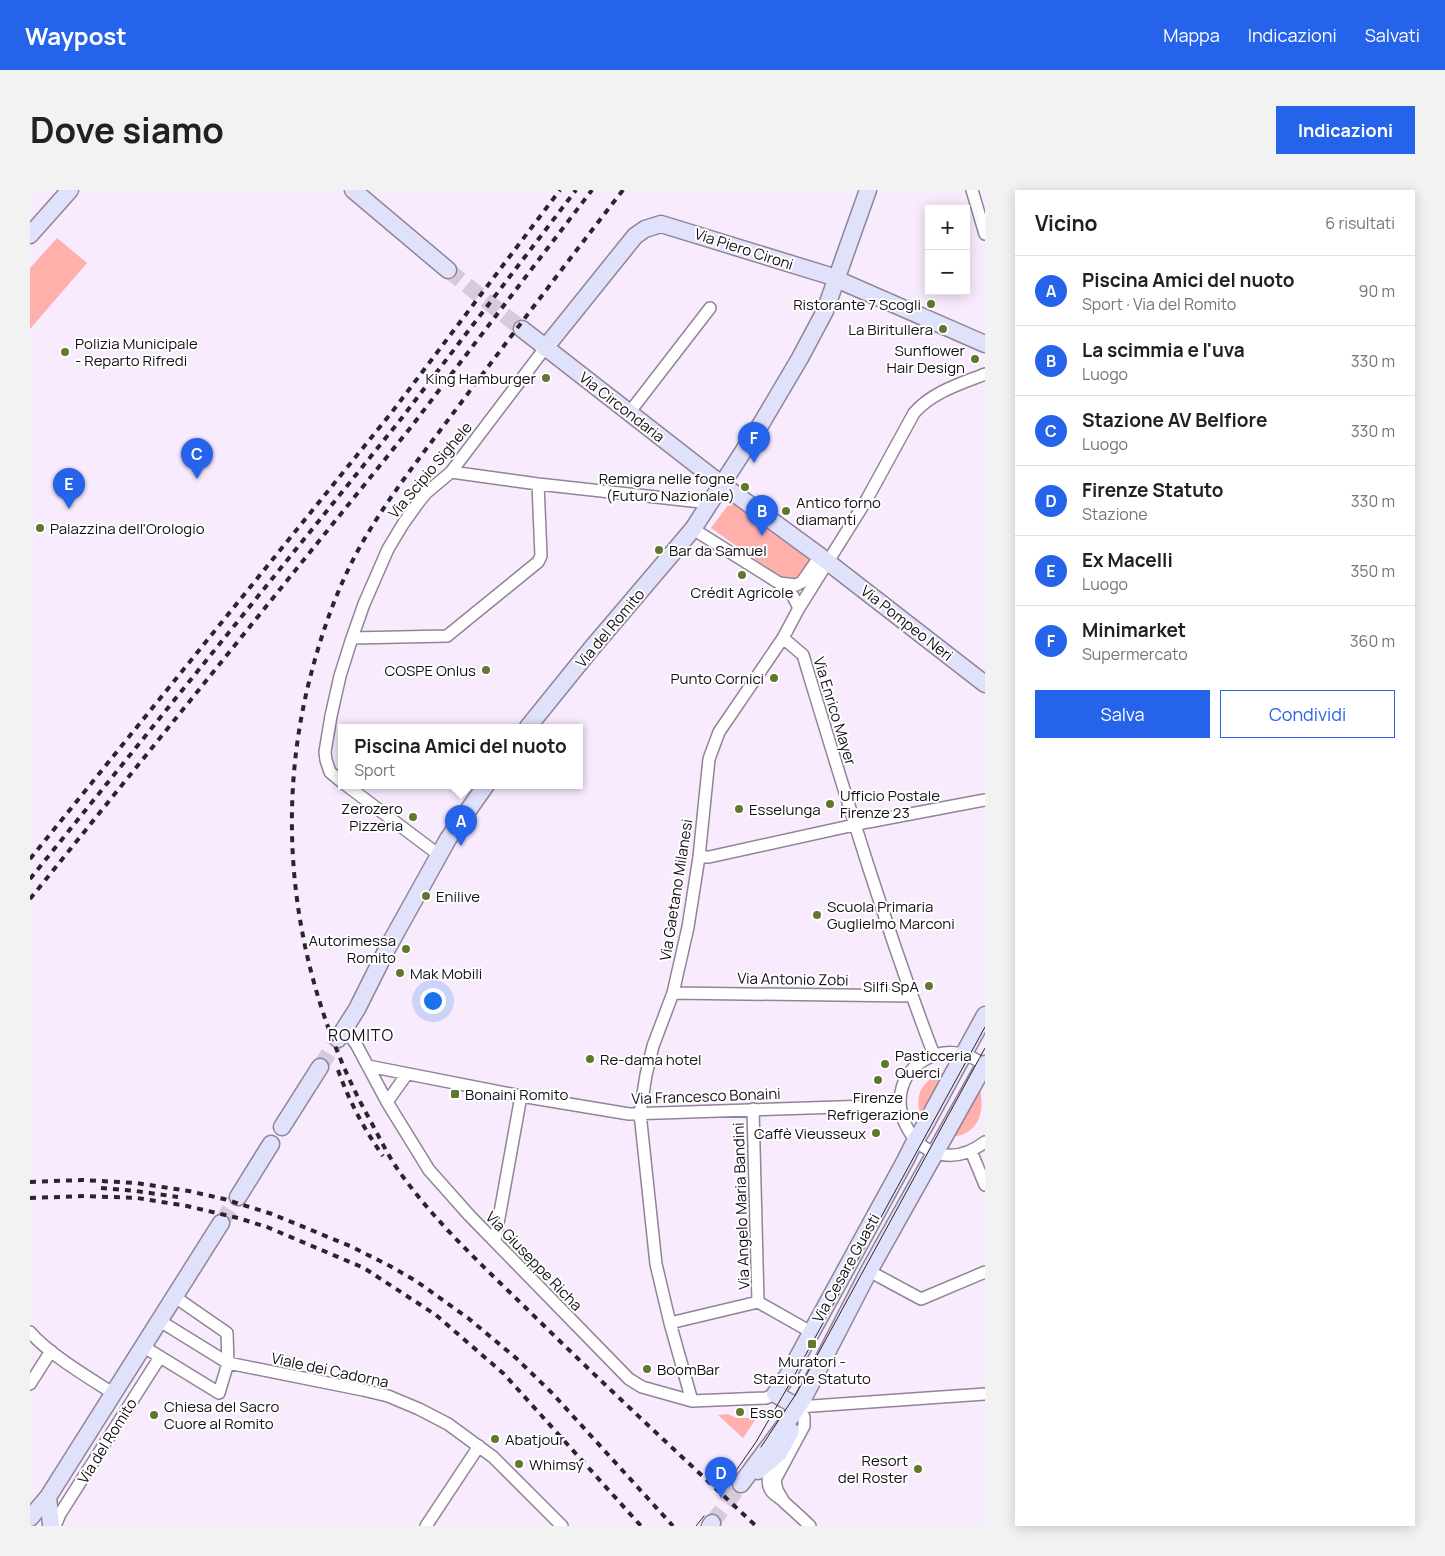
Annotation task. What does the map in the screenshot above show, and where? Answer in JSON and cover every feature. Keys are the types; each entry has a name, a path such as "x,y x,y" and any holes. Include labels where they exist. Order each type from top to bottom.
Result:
{"street":[{"path":"30,235 70,190"},
{"path":"353,190 448,270"},
{"name":"Via del Romito","path":"530,724 693,529 761,424 825,311 868,190"},
{"path":"972,190 985,234"},
{"name":"Via Piero Cironi","path":"546,348 635,236 642,230 656,224 666,224 837,280 985,344"},
{"path":"629,412 710,308"},
{"name":"Via Circondaria","path":"522,329 722,484 824,560"},
{"name":"Via Scipio Sighele","path":"338,779 328,768 326,752 331,716 340,676 352,638 364,604 388,549 422,498 451,472 546,348"},
{"path":"779,583 796,585 802,582 824,560 867,499 914,413 922,404 935,395 985,374"},
{"path":"451,472 538,484 710,503"},
{"path":"352,638 447,636 538,562 541,556 538,484"},
{"path":"693,529 779,583 793,596 799,608"},
{"name":"Via Gaetano Milanesi","path":"692,1401 670,1324 656,1264 640,1113 646,1076 654,1046 673,993 688,927 699,857 707,773 714,742 724,724 783,638 824,560"},
{"name":"Via Pompeo Neri","path":"824,560 985,684"},
{"name":"Via Enrico Mayer","path":"783,638 803,655 855,826 912,996 934,1055"},
{"path":"351,789 439,855"},
{"path":"340,1035 357,1009 388,947 448,839 483,789"},
{"path":"699,857 710,857 985,800"},
{"name":"Via Antonio Zobi","path":"673,993 912,996"},
{"name":"Via Cesare Guasti","path":"775,1394 788,1375 985,1015"},
{"name":"Via Giuseppe Richa","path":"340,1035 352,1038 386,1102 429,1170 629,1378 642,1387 692,1401 766,1398 775,1394"},
{"path":"985,1065 978,1060 952,1052 934,1055 921,1062 908,1076 902,1089 900,1105 901,1117 905,1127 924,1148 936,1153 954,1155 971,1151 985,1142"},
{"name":"Via Cesare Guasti","path":"798,1407 869,1271 985,1065"},
{"name":"Via Francesco Bonaini","path":"368,1066 521,1096 629,1114 900,1105"},
{"path":"282,1126 320,1067"},
{"path":"386,1102 406,1074"},
{"path":"495,1240 521,1096"},
{"name":"Via Angelo Maria Bandini","path":"753,1109 758,1302"},
{"path":"238,1197 271,1144"},
{"path":"971,1151 985,1185"},
{"path":"30,1519 48,1497 222,1223"},
{"path":"869,1271 921,1299 985,1272"},
{"path":"144,1347 219,1393 228,1363 227,1333 175,1297"},
{"path":"670,1324 758,1302 811,1332"},
{"name":"Viale dei Cadorna","path":"160,1321 228,1363 388,1396 419,1409 448,1424 479,1446 507,1470 562,1526"},
{"path":"30,1332 51,1351 114,1394"},
{"path":"30,1384 51,1351"},
{"name":"Via del Romito","path":"53,1525 160,1357"},
{"path":"775,1394 798,1407 804,1417 804,1426 775,1480 783,1500"},
{"path":"779,1453 742,1484 798,1407 985,1394"},
{"path":"798,1407 793,1428 770,1470 768,1480 773,1493 810,1526"},
{"path":"426,1526 479,1446"},
{"path":"48,1497 53,1525"},
{"path":"30,1519 42,1519 53,1525"}],"shaded area":[{"path":"57,238 87,263 30,329 30,268"},
{"path":"732,500 811,558 812,561 797,581 779,576 711,528"},
{"path":"950,1071 923,1121 918,1103 922,1088 933,1077"},
{"path":"980,1090 981,1107 978,1121 968,1132 951,1137"},
{"path":"755,1412 760,1413 743,1438 718,1415 728,1414 736,1418 750,1418"}],"tunnel":[{"path":"448,270 522,329"},
{"path":"320,1067 338,1039"},
{"path":"221,1223 238,1197"},
{"path":"712,1523 741,1484"}],"tram line":[{"path":"733,1475 756,1442 793,1378 985,1027"},
{"path":"761,1447 796,1394 985,1048"},
{"path":"696,1526 704,1516"}],"railway":[{"path":"30,859 392,412 560,190"},
{"path":"30,879 401,419 576,190"},
{"path":"30,899 411,427 592,190"},
{"path":"623,190 404,479 367,535 349,568 330,612 320,643 299,730 293,786 292,842 297,897 306,952 321,1007 341,1060 365,1111 401,1174 445,1228 478,1261 612,1391 756,1526"},
{"path":"338,1070 347,1093 369,1136 383,1156"},
{"path":"30,1182 82,1180 136,1183 189,1191 224,1199 272,1214 350,1246 390,1266 416,1281 468,1318 516,1358 552,1393 673,1526"},
{"path":"101,1188 178,1197"},
{"path":"30,1198 85,1196 137,1198 187,1206 267,1227 364,1268 436,1315 504,1374 641,1526"}],"place":[{"name":"Ristorante 7 Scogli","path":"931,304"},
{"name":"La Biritullera","path":"943,329"},
{"name":"Polizia Municipale - Reparto Rifredi","path":"65,352"},
{"name":"Sunflower Hair Design","path":"975,359"},
{"name":"King Hamburger","path":"546,378"},
{"name":"Minimarket","path":"754,463"},
{"name":"Stazione AV Belfiore","path":"197,479"},
{"name":"Remigra nelle fogne (Futuro Nazionale)","path":"745,487"},
{"name":"Ex Macelli","path":"69,509"},
{"name":"Antico forno diamanti","path":"786,511"},
{"name":"Palazzina dell'Orologio","path":"40,528"},
{"name":"La scimmia e l'uva","path":"762,536"},
{"name":"Bar da Samuel","path":"659,550"},
{"name":"Crédit Agricole","path":"742,575"},
{"name":"COSPE Onlus","path":"486,670"},
{"name":"Punto Cornici","path":"774,678"},
{"name":"Ufficio Postale Firenze 23","path":"830,804"},
{"name":"Esselunga","path":"739,809"},
{"name":"Zerozero Pizzeria","path":"413,817"},
{"name":"Piscina Amici del nuoto","path":"461,846"},
{"name":"Enilive","path":"426,896"},
{"name":"Scuola Primaria Guglielmo Marconi","path":"817,915"},
{"name":"Autorimessa Romito","path":"406,949"},
{"name":"Mak Mobili","path":"400,973"},
{"name":"Silfi SpA","path":"929,986"},
{"name":"Re-dama hotel","path":"590,1059"},
{"name":"Pasticceria Querci","path":"885,1064"},
{"name":"Firenze Refrigerazione","path":"878,1080"},
{"name":"Bonaini Romito","path":"455,1094"},
{"name":"Caffè Vieusseux","path":"876,1133"},
{"name":"Muratori - Stazione Statuto","path":"812,1344"},
{"name":"BoomBar","path":"647,1369"},
{"name":"Esso","path":"740,1412"},
{"name":"Chiesa del Sacro Cuore al Romito","path":"154,1415"},
{"name":"Abatjour","path":"495,1439"},
{"name":"Whimsy","path":"519,1464"},
{"name":"Resort del Roster","path":"918,1469"},
{"name":"Firenze Statuto","path":"721,1498"}],"district":[{"name":"ROMITO","path":"361,1035"}]}
